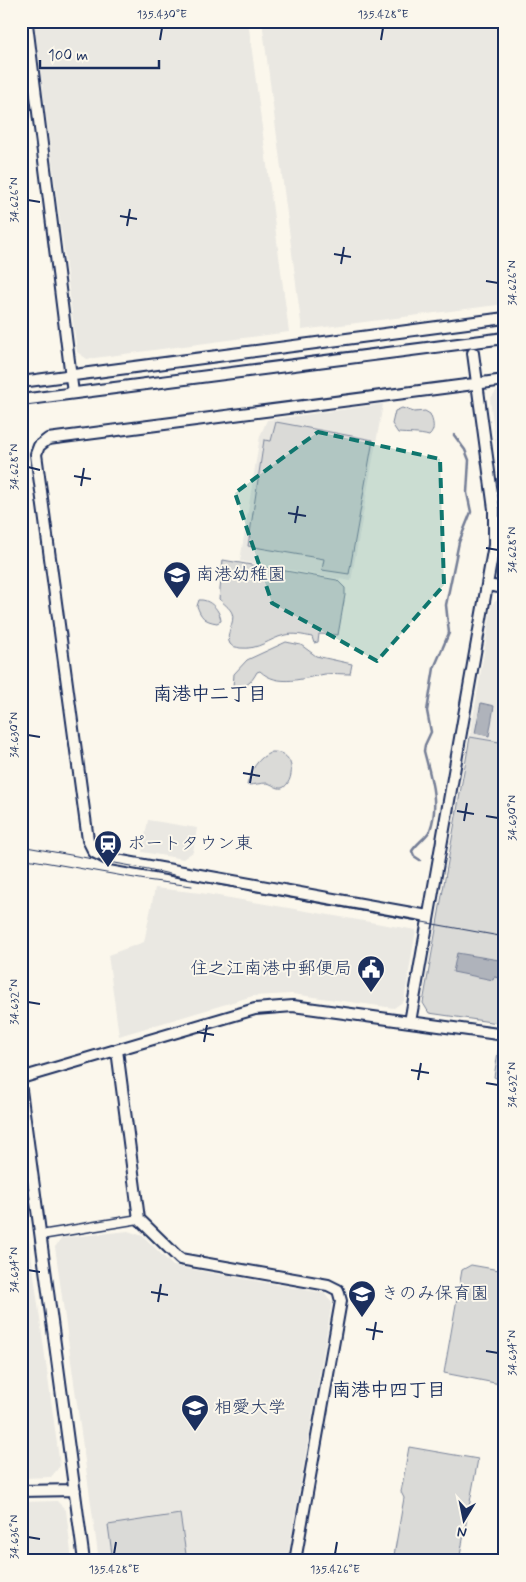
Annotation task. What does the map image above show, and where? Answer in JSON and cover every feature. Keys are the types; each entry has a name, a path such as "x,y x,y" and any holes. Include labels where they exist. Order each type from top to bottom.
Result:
{"street":[{"path":"27,24 74,392"},
{"path":"21,382 505,318"},
{"path":"21,400 505,338"},
{"path":"410,1022 494,545 494,509 473,353"},
{"path":"428,916 105,858 94,852 88,840 36,454 39,446 48,439 505,380"},
{"path":"487,585 505,588"},
{"path":"21,1078 255,1009 293,1006 505,1035"},
{"path":"117,1050 139,1219 180,1259 328,1285 338,1290 341,1301 295,1561"},
{"path":"21,1090 84,1561"},
{"path":"41,1234 139,1219"},
{"path":"21,1491 75,1490"}],"highlighted area":[{"path":"318,432 440,459 444,585 377,661 272,603 235,493"}],"shaded area":[{"path":"34,21 248,21 289,332 87,359 77,352"},
{"path":"262,21 505,21 505,304 302,330"},
{"path":"505,389 504,510 490,399 497,390"},
{"path":"383,404 351,581 240,561 260,436 267,420"},
{"path":"402,408 414,412 425,411 430,414 433,422 431,434 429,436 398,433 392,424 395,411"},
{"path":"276,422 373,440 349,574 322,570 324,559 248,546 264,440 271,441"},
{"path":"504,510 505,579 499,571 503,548"},
{"path":"223,560 337,580 345,588 338,635 319,634 318,642 314,643 312,637 288,634 253,647 240,648 232,646 228,636 233,621 232,613 219,599"},
{"path":"501,597 505,598 505,743 470,737 492,604"},
{"path":"199,600 211,603 219,613 221,621 217,623 204,618 197,606"},
{"path":"286,642 301,645 316,656 352,664 350,674 325,674 283,680 267,676 260,671 257,672 248,684 241,687 233,687 234,674 247,660"},
{"path":"481,703 494,706 489,736 475,733"},
{"path":"470,737 505,743 505,1024 429,1013 423,1003"},
{"path":"272,752 280,753 290,762 291,775 286,785 280,788 267,783 247,785 255,765"},
{"path":"148,820 197,828 193,852 183,859 142,852"},
{"path":"155,888 201,893 416,930 404,1001 394,1008 292,994 253,996 119,1036 108,955 144,942"},
{"path":"457,953 505,961 505,979 494,977 493,980 453,972"},
{"path":"499,1046 505,1047 505,1082 494,1077"},
{"path":"21,1180 60,1466 51,1477 21,1478"},
{"name":"相愛大学","path":"128,1231 143,1236 173,1266 324,1293 332,1303 287,1561 99,1561 55,1247 62,1238"},
{"path":"471,1265 505,1271 505,1385 444,1373 462,1270"},
{"path":"409,1447 478,1459 459,1561 393,1561 404,1498 401,1492"},
{"path":"57,1501 66,1510 72,1561 21,1561 21,1502"},
{"path":"180,1514 187,1561 113,1561 108,1525"}],"waterway":[{"path":"420,860 414,856 412,851 430,830 434,810 433,790 424,751 431,732 427,711 434,668 449,633 446,605 459,542 471,512 467,493 469,460 465,450 454,435"}],"tram line":[{"path":"21,846 148,869 213,884 505,937"},
{"path":"21,858 146,880 192,886"}],"place":[{"name":"南港幼稚園","path":"177,599"},
{"name":"ポートタウン東","path":"108,868"},
{"name":"住之江南港中郵便局","path":"371,993"},
{"name":"きのみ保育園","path":"362,1318"},
{"name":"相愛大学","path":"195,1432"}],"district":[{"name":"南港中二丁目","path":"210,694"},
{"name":"南港中四丁目","path":"389,1390"}]}
